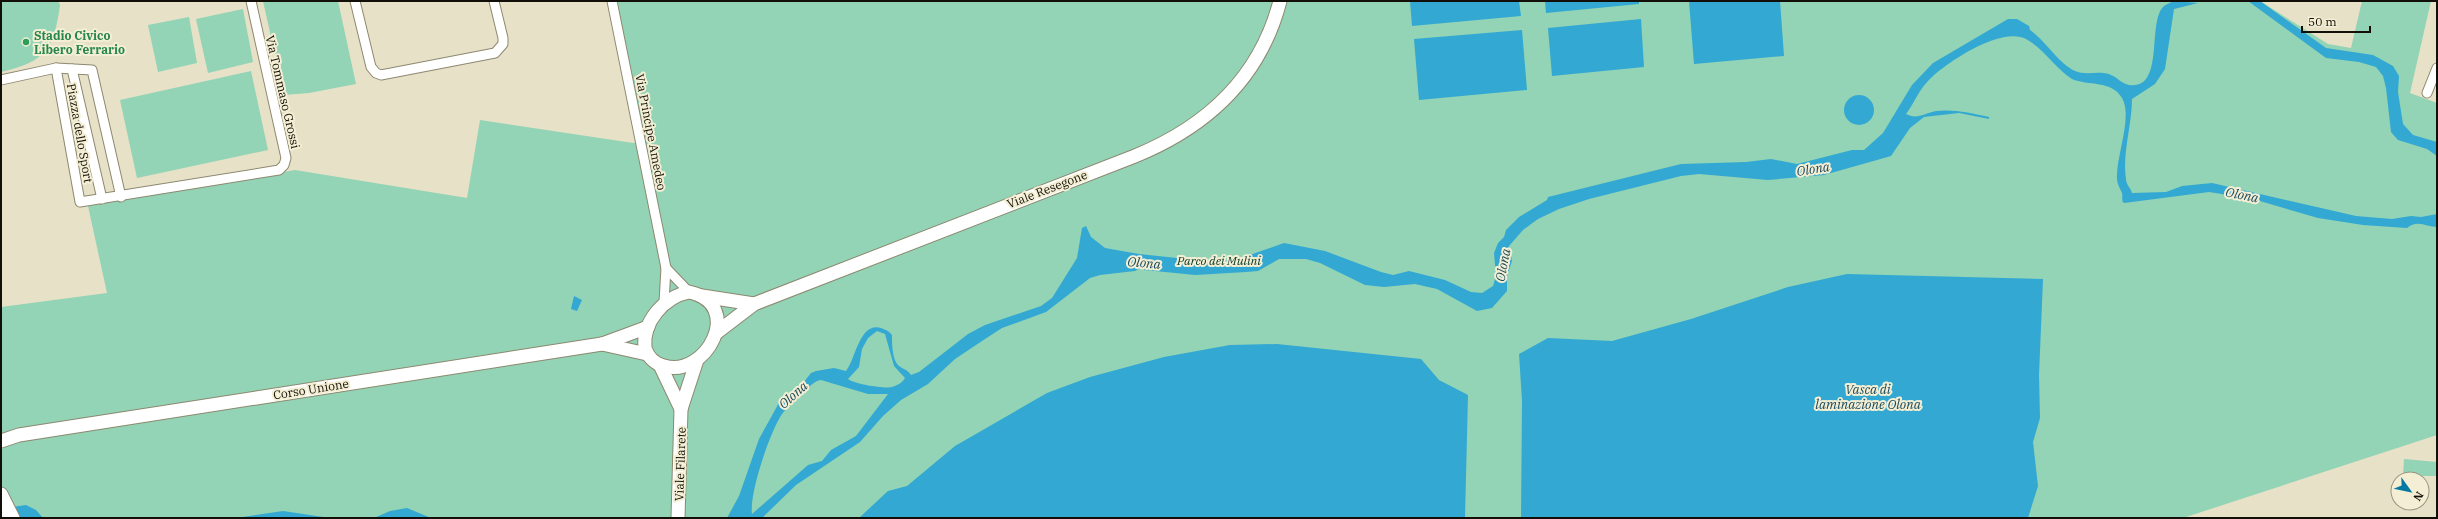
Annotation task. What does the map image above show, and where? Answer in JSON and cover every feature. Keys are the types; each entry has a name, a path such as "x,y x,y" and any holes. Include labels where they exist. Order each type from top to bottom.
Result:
{"street":[{"name":"Via Tommaso Grossi","path":"80,202 121,197 279,170 284,165 286,158 251,1"},
{"path":"355,1 371,67 376,73 382,75 495,53 503,44 504,38 494,1"},
{"name":"Via Principe Amedeo","path":"612,1 666,268 664,302"},
{"name":"Viale Resegone","path":"716,333 754,304 1135,156 1177,136 1216,109 1248,72 1270,29 1280,1"},
{"name":"Piazza dello Sport","path":"56,68 80,202"},
{"path":"1,80 56,68 72,69"},
{"path":"2428,93 2437,68"},
{"name":"Piazza dello Sport","path":"102,199 72,69 92,70 121,197"},
{"path":"666,268 689,292"},
{"path":"689,292 702,296 715,310 718,324 716,333 697,360 680,368 671,368 660,365 647,354 644,342 648,327 664,302 679,294 689,292"},
{"name":"Viale Resegone","path":"702,296 754,304"},
{"name":"Corso Unione","path":"1,441 19,435 602,344 648,327"},
{"name":"Corso Unione","path":"602,344 647,354"},
{"name":"Viale Filarete","path":"678,518 682,409 697,360"},
{"name":"Viale Filarete","path":"660,365 682,409"},
{"name":"Corso Unione","path":"1,434 19,435"},
{"path":"1,494 13,518"}],"green space":[{"name":"Stadio Civico Libero Ferrario","path":"1,1 58,1 60,5 54,33 45,51 28,64 1,72"},
{"path":"263,1 338,1 356,84 309,93 284,95"},
{"name":"Parco dei Mulini","path":"616,1 2260,1 2328,44 2351,48 2362,1 2431,1 2410,93 2437,103 2437,435 2183,518 1,518 1,307 107,293 88,206 295,170 467,198 480,120 633,143 645,141"},
{"path":"243,9 253,62 208,73 196,19"},
{"path":"189,17 197,63 158,72 148,25"},
{"path":"251,71 268,150 137,178 120,100"},
{"path":"2404,459 2437,462 2437,476 2430,476 2430,471 2403,471"}],"water":[{"path":"1410,1 1519,1 1521,16 1412,26"},
{"path":"1545,1 1639,1 1639,4 1546,13"},
{"path":"1689,1 1780,1 1784,56 1694,64"},
{"name":"Olona","path":"2174,1 2198,3 2174,9 2165,69 2155,84 2132,99 2125,169 2126,181 2132,193 2166,192 2182,186 2212,183 2356,216 2392,219 2411,216 2421,217 2437,214 2437,227 2422,224 2414,224 2407,228 2363,225 2318,218 2253,199 2209,192 2124,203 2118,184 2117,169 2126,115 2125,106 2118,92 2112,88 2099,84 2072,79 2026,39 2015,36 2003,38 1974,48 1936,73 1921,89 1906,114 1910,116 1917,116 1936,111 1949,111 1976,114 1989,117 1989,119 1959,113 1924,117 1910,128 1891,156 1824,175 1768,180 1699,174 1681,176 1589,199 1559,209 1538,219 1523,230 1509,246 1512,261 1507,276 1507,291 1492,308 1477,311 1437,289 1415,284 1384,287 1365,285 1320,263 1306,259 1279,259 1258,271 1195,275 1145,270 1142,267 1135,271 1100,275 1090,278 1046,312 1002,328 955,359 928,384 901,400 883,416 860,442 796,485 762,518 727,518 739,496 759,439 780,401 799,388 811,373 834,368 846,371 863,336 868,330 874,328 881,328 892,335 894,356 899,366 911,375 919,372 968,334 985,325 1041,306 1052,298 1077,258 1082,228 1086,226 1091,237 1105,248 1139,254 1215,262 1241,258 1284,243 1325,251 1381,272 1393,275 1409,271 1445,280 1471,292 1482,293 1493,286 1496,276 1494,253 1498,243 1504,237 1506,230 1519,217 1547,200 1548,197 1681,164 1746,162 1771,159 1797,164 1852,150 1864,150 1883,133 1912,85 1933,63 2008,19 2017,19 2029,26 2030,30 2063,63 2075,71 2107,74 2129,85 2140,84 2147,77 2151,67 2154,54 2158,15 2163,7","holes":["877,331 885,334 894,366 905,378 900,384 892,387 870,386 856,383 848,379 859,367 862,349 868,338","821,380 868,394 888,394 856,436 831,450 822,461 808,465 752,514 754,492 761,463 777,423 782,414 790,405 812,384"]},
{"path":"2248,1 2260,1 2326,48 2373,55 2393,66 2399,76 2398,92 2403,124 2413,135 2437,142 2437,156 2427,149 2398,140 2391,132 2386,88 2383,76 2376,67 2359,62 2326,58"},
{"path":"1641,19 1644,67 1552,76 1548,28"},
{"path":"1522,30 1527,90 1419,100 1414,39"},
{"path":"1859,95 1865,96 1873,104 1873,116 1865,124 1859,125 1853,124 1845,116 1844,110 1845,104 1853,96"},
{"name":"Vasca di laminazione Olona","path":"1847,274 2043,279 2039,375 2040,418 2033,442 2038,486 2028,518 1521,518 1522,401 1519,354 1548,338 1612,341 1691,319 1788,287"},
{"path":"574,296 582,300 577,311 571,309"},
{"path":"1277,344 1421,359 1439,380 1468,395 1465,518 859,518 888,491 907,486 955,446 1047,393 1090,377 1164,357 1230,345"},
{"path":"26,505 36,510 43,518 17,518 12,507"},
{"path":"407,508 431,518 374,518 390,511"},
{"path":"283,511 330,518 236,518"}],"place":[{"name":"Stadio Civico Libero Ferrario","path":"26,42"}]}
